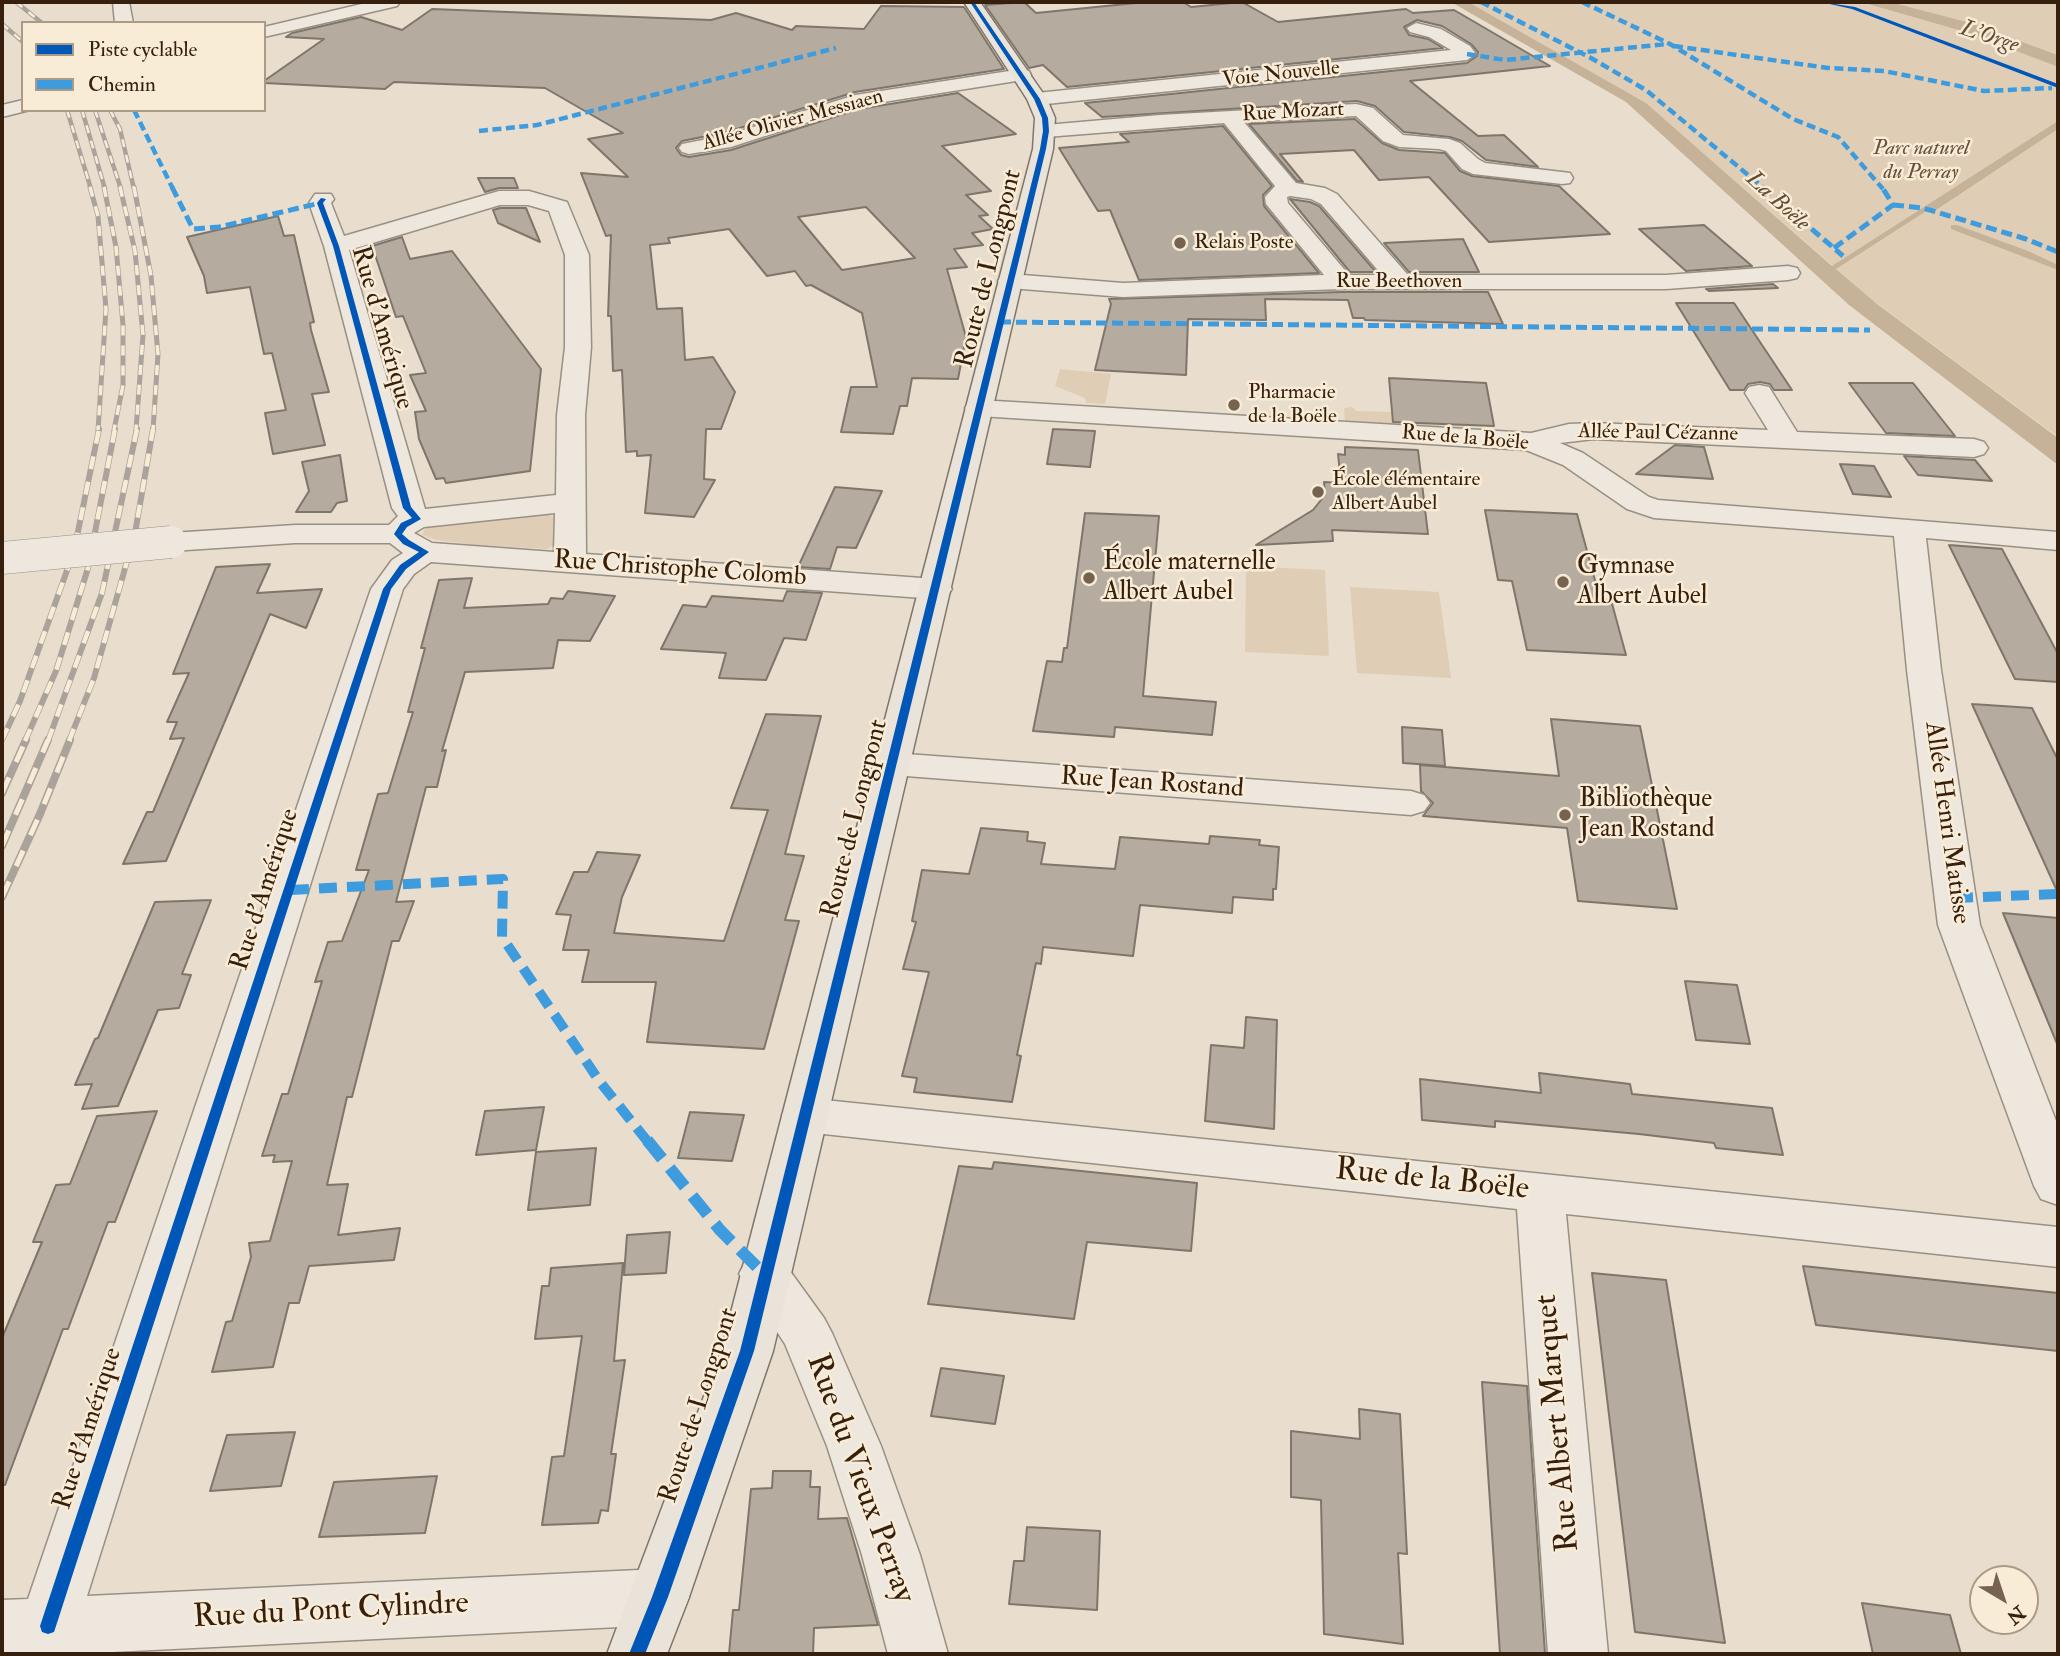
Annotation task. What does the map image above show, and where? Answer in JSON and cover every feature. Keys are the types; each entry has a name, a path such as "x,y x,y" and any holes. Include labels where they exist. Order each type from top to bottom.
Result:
{"main road":[{"path":"972,2 1035,102"},
{"name":"Route de Longpont","path":"637,1654 660,1597 747,1351 1010,281 1035,102"}],"street":[{"path":"121,2 124,21"},
{"path":"266,32 391,2"},
{"name":"Voie Nouvelle","path":"1035,102 1467,54 1435,33 1416,28"},
{"name":"Allée Olivier Messiaen","path":"689,148 731,141 855,102 1035,102"},
{"name":"Rue Mozart","path":"1035,102 1229,117 1356,110 1366,112 1390,137 1399,141 1442,143 1452,147 1470,164 1481,169 1562,178"},
{"path":"2,111 21,106"},
{"path":"1229,117 1289,188"},
{"path":"1342,282 1277,204 1276,197 1279,192 1289,188 1317,193 1329,199 1401,282"},
{"name":"Rue d'Amérique","path":"336,246 499,198 529,198 559,207 577,255 578,347 571,415 570,562"},
{"name":"Rue d'Amérique","path":"25,1627 387,589 403,567 413,535 336,246 321,201"},
{"name":"Rue Beethoven","path":"1010,281 1123,290 1342,282 1666,282 1788,273"},
{"name":"Allée Paul Cézanne","path":"1759,393 1786,438"},
{"name":"Rue de la Boële","path":"979,408 1532,442 1588,467 1622,494 1654,509 2058,541"},
{"name":"Allée Paul Cézanne","path":"1532,442 1569,432 1594,431 1974,448"},
{"path":"413,535 572,502"},
{"name":"Allée Henri Matisse","path":"1909,528 1920,642 1959,925 2058,1186"},
{"name":"Rue Christophe Colomb","path":"2,558 171,542 295,534 413,535 570,562 936,589"},
{"name":"Rue Jean Rostand","path":"893,764 1411,803"},
{"name":"Rue de la Boële","path":"805,1115 2058,1247"},
{"name":"Rue Albert Marquet","path":"1540,1193 1578,1654"},
{"name":"Rue du Vieux Perray","path":"764,1274 806,1332 854,1446 891,1555 918,1654"},
{"name":"Rue du Pont Cylindre","path":"25,1627 660,1597"}],"green space":[{"name":"Parc naturel du Perray","path":"1467,2 1861,2 1972,34 2058,67 2058,437 1871,299 1647,104"},
{"path":"1890,2 2058,2 2058,55 1967,22"},
{"path":"1060,369 1111,374 1105,404 1086,403 1085,398 1055,386"},
{"path":"1352,407 1356,411 1392,412 1394,422 1464,425 1465,428 1345,422 1344,408"},
{"path":"546,514 557,518 555,545 547,549 475,545 437,540 422,535 426,527"},
{"path":"1246,566 1325,570 1329,656 1245,652"},
{"path":"1350,587 1439,592 1451,678 1357,673"}],"water":[{"path":"1451,2 1468,2 1646,103 1832,266 2058,121 2058,129 1936,210 1931,208 1836,269 1877,304 2058,438 2058,465 1849,305 1626,102"},
{"name":"L'Orge","path":"1861,2 1890,2 1967,22 2058,55 2058,67 1972,34"}],"building":[{"path":"1024,2 1036,13 1146,2 1183,2 1191,7 1242,2 1278,22 1406,9 1413,13 1454,10 1550,66 1410,81 1478,136 1504,135 1538,167 1486,160 1462,141 1450,137 1404,132 1375,106 1357,101 1102,117 1085,103 1467,63 1477,56 1478,52 1471,44 1442,26 1417,20 1404,27 1409,35 1428,39 1443,48 1067,87 1043,65 1029,68 985,5"},
{"path":"881,6 964,7 1004,69 855,92 727,132 682,141 676,148 681,155 689,157 731,150 859,109 958,93 1016,134 942,146 991,191 966,195 988,215 979,216 993,229 972,233 983,245 954,249 967,267 947,269 966,337 958,379 912,378 907,406 900,406 893,434 841,432 851,387 877,387 862,313 811,285 806,286 795,271 767,276 729,229 668,238 670,243 650,245 657,309 682,308 685,360 713,357 735,392 721,429 706,429 704,479 715,480 694,517 645,513 651,455 637,456 637,451 626,452 622,370 613,371 611,316 608,316 611,235 606,236 581,173 628,177 588,139 623,133 545,88 394,82 385,89 266,83 266,80 324,39 286,37 292,33 361,17 402,30 432,9 711,20 736,13 792,30 796,26 864,29","holes":["866,207 915,258 842,270 798,217"]},
{"path":"1355,119 1382,143 1399,150 1445,153 1460,171 1472,176 1559,186 1610,234 1489,242 1429,177 1379,180 1354,150 1280,154 1303,182 1297,181 1249,124"},
{"path":"1223,126 1272,186 1263,195 1264,206 1319,273 1139,280 1110,210 1098,211 1059,148 1129,142 1120,134"},
{"path":"478,178 514,178 518,188 499,188 485,192"},
{"path":"1290,199 1319,206 1376,272 1350,272"},
{"path":"526,208 540,242 498,223 493,210"},
{"path":"278,216 284,236 294,235 314,322 310,323 311,330 329,392 312,394 325,445 273,454 265,413 286,410 272,353 264,354 250,287 207,293 204,276 187,237"},
{"path":"1704,225 1752,266 1686,271 1639,229"},
{"path":"402,237 410,259 452,251 541,369 530,471 446,483 444,478 436,479 419,439 415,412 426,411 410,375 426,373 403,316 396,317 372,246"},
{"path":"1463,239 1479,272 1409,272 1384,243"},
{"path":"1773,284 1778,288 1706,289"},
{"path":"1342,292 1488,292 1503,324 1365,320 1353,318 1348,300 1265,299 1266,320 1188,319 1186,375 1095,370 1111,304 1109,299"},
{"path":"1676,303 1734,303 1792,390 1774,390 1770,384 1760,382 1748,384 1744,390 1730,390"},
{"path":"1389,378 1486,383 1494,426 1393,422"},
{"path":"1849,383 1913,383 1955,436 1886,433"},
{"path":"1053,429 1095,431 1090,467 1047,464"},
{"path":"1675,445 1704,447 1713,479 1636,474"},
{"path":"1345,447 1418,450 1428,534 1332,530 1333,541 1256,545 1313,510 1325,495 1324,482 1341,483 1338,454 1345,455"},
{"path":"340,455 347,501 337,503 331,512 296,512 309,491 302,462"},
{"path":"1904,456 1975,460 1992,481 1918,475"},
{"path":"1840,464 1874,466 1891,497 1853,494"},
{"path":"835,487 882,491 856,548 837,547 830,569 798,567"},
{"name":"Gymnase Albert Aubel","path":"1485,510 1577,514 1600,599 1611,600 1626,655 1527,650 1512,581 1498,580"},
{"path":"1085,513 1159,516 1143,696 1216,702 1212,735 1115,727 1114,737 1033,731 1047,661 1062,662 1064,648 1067,648"},
{"path":"1949,545 2002,549 2058,654 2058,682 2015,679"},
{"path":"270,564 257,593 322,589 306,628 270,614 166,861 123,864 147,812 153,812 184,738 170,739 177,722 167,722 189,673 173,674 216,567"},
{"path":"472,578 464,608 548,604 551,598 563,599 568,591 615,596 590,641 558,640 553,668 465,672 442,751 446,750 437,787 426,787 396,902 414,901 399,941 392,941 352,1097 347,1097 327,1185 348,1184 338,1235 400,1228 394,1260 309,1266 299,1303 289,1303 273,1367 212,1372 226,1322 232,1321 251,1257 249,1243 270,1241 292,1161 273,1162 275,1155 262,1156 282,1094 288,1094 322,981 315,982 328,942 342,941 369,870 356,870 378,794 388,793 413,712 408,712 439,580"},
{"path":"787,591 822,593 806,640 784,638 766,680 719,678 726,653 661,649 683,605 706,607 712,596 783,601"},
{"path":"1972,704 2032,708 2058,760 2058,893"},
{"path":"766,714 821,716 785,854 804,856 785,920 799,921 764,1049 647,1042 656,982 582,982 589,950 563,950 571,915 556,914 574,872 588,872 597,852 640,855 622,897 614,933 724,941 768,810 731,808"},
{"path":"1551,719 1640,726 1677,909 1578,901 1567,828 1423,816 1433,803 1421,791 1420,765 1559,776"},
{"path":"1402,727 1442,730 1445,766 1403,763"},
{"path":"981,828 1028,832 1027,841 1045,843 1041,864 1115,869 1120,837 1209,844 1210,836 1260,840 1259,845 1279,847 1276,889 1273,889 1273,900 1233,897 1232,913 1140,905 1133,956 1043,947 1041,964 1036,963 1017,1055 1021,1056 1012,1102 914,1092 917,1078 902,1076 929,972 903,969 916,922 912,921 922,870 969,874"},
{"path":"211,900 182,974 191,975 179,1008 158,1010 118,1106 82,1109 92,1084 75,1085 95,1039 98,1038 155,902"},
{"path":"2003,913 2058,918 2058,1046"},
{"path":"1685,981 1737,985 1750,1044 1696,1040"},
{"path":"1246,1017 1277,1020 1274,1129 1205,1121 1211,1045 1244,1048"},
{"path":"1539,1073 1630,1084 1632,1094 1772,1108 1783,1155 1716,1148 1714,1143 1639,1134 1495,1121 1495,1127 1422,1120 1420,1079 1541,1093"},
{"path":"544,1107 536,1150 476,1155 485,1111"},
{"path":"157,1111 115,1222 108,1222 68,1329 63,1329 5,1485 2,1485 2,1338 42,1242 33,1242 56,1185 70,1184 97,1116"},
{"path":"690,1112 744,1115 732,1161 678,1158"},
{"path":"596,1148 590,1205 528,1210 536,1152"},
{"path":"994,1162 1197,1183 1191,1251 1087,1242 1074,1319 928,1304 959,1166 992,1169"},
{"path":"670,1232 666,1273 624,1275 627,1235"},
{"path":"623,1263 614,1361 625,1360 611,1454 616,1454 608,1511 601,1510 598,1523 542,1525 552,1457 564,1456 582,1336 535,1339 542,1286 549,1286 551,1268"},
{"path":"1803,1266 2058,1293 2058,1351 1816,1325"},
{"path":"1592,1273 1666,1280 1725,1643 1635,1632"},
{"path":"941,1368 1004,1376 995,1424 931,1416"},
{"path":"1482,1382 1527,1386 1545,1654 1500,1654"},
{"path":"1359,1409 1400,1414 1407,1554 1398,1553 1403,1644 1324,1634 1321,1500 1291,1497 1291,1431 1360,1439"},
{"path":"295,1432 281,1486 210,1491 227,1435"},
{"path":"773,1471 811,1471 810,1487 820,1487 818,1519 847,1518 878,1625 814,1628 813,1654 729,1654 733,1610 739,1610 751,1489 772,1488"},
{"path":"437,1476 425,1533 319,1537 334,1482"},
{"path":"1027,1527 1100,1531 1097,1610 1009,1604 1014,1561 1024,1561"},
{"path":"1862,1603 1950,1615 1961,1654 1873,1654"}],"waterway":[{"path":"1954,227 2058,268"}],"railway":[{"path":"16,2 40,21"},
{"path":"2,24 21,40"},
{"path":"68,112 91,189"},
{"path":"83,112 105,189"},
{"path":"96,112 121,189"},
{"path":"111,112 120,129 134,189"},
{"path":"90,187 98,216 106,309 98,430"},
{"path":"104,187 116,247 123,325 123,385 114,430"},
{"path":"120,187 135,251 143,335 136,430"},
{"path":"134,187 151,276 158,354 153,430"},
{"path":"2,740 20,701 74,551 99,429"},
{"path":"25,741 56,671 88,568 115,429"},
{"path":"48,741 102,593 137,429"},
{"path":"69,741 94,678 135,533 153,429"},
{"path":"2,793 26,740"},
{"path":"2,846 48,740"},
{"path":"2,897 70,740"}],"marked path":[{"path":"1481,2 1591,58 1646,90 1709,140 1843,256"},
{"path":"1582,2 1670,44 1793,119 1838,137 1887,193 1893,205 1834,248"},
{"path":"1467,54 1505,60 1667,44"},
{"path":"1674,46 1828,68 1884,71 1984,91 2052,88"},
{"path":"479,131 537,125 836,48"},
{"path":"135,112 193,229 219,227 320,203"},
{"path":"1893,205 1923,208 2026,239 2058,252"},
{"path":"1000,322 1870,330"},
{"path":"291,890 503,879 502,937 600,1082 720,1230 764,1274"},
{"path":"1955,898 2058,894"}],"cycle path":[{"path":"637,1654 660,1597 747,1351 1043,149 1045,118 1037,99 972,2"},
{"path":"1823,2 1853,8 2058,86"},
{"path":"48,1626 387,589 403,567 425,552 406,542 398,534 404,525 417,519 407,508 336,246 320,203 323,199"}],"place":[{"name":"Relais Poste","path":"1180,243"},
{"name":"Pharmacie de la Boële","path":"1234,405"},
{"name":"École élémentaire Albert Aubel","path":"1318,492"},
{"name":"École maternelle Albert Aubel","path":"1089,578"},
{"name":"Gymnase Albert Aubel","path":"1563,582"},
{"name":"Bibliothèque Jean Rostand","path":"1565,815"}],"water label":[{"name":"La Boële","path":"1777,202"}]}
